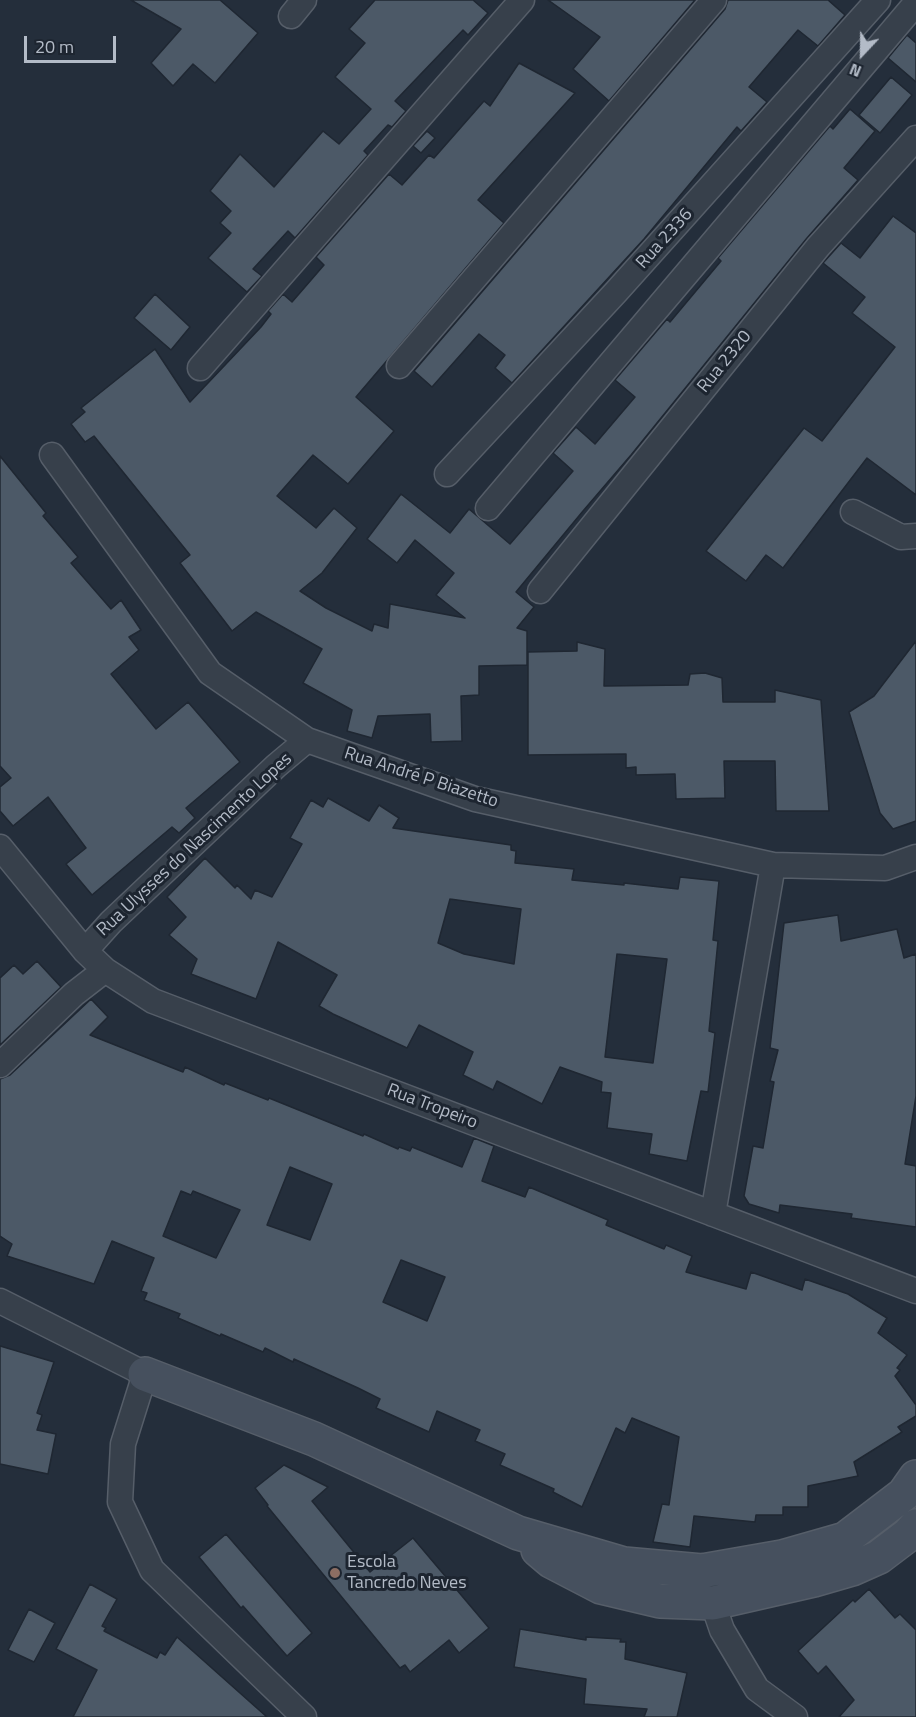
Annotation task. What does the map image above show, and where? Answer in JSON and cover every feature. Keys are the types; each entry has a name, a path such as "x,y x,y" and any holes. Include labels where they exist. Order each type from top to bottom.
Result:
{"street":[{"path":"200,368 522,0"},
{"path":"399,366 714,0"},
{"name":"Rua 2336","path":"447,474 616,292 878,0"},
{"path":"488,508 916,3"},
{"name":"Rua 2320","path":"540,591 819,247 916,138"},
{"name":"Rua André P Biazetto","path":"52,455 210,673 307,740 475,799 772,865 885,868 916,857"},
{"path":"853,512 901,537 916,536"},
{"name":"Rua Ulysses do Nascimento Lopes","path":"85,951 128,906 276,766 307,740"},
{"name":"Rua Tropeiro","path":"0,847 85,951 105,970 153,1001 916,1291"},
{"path":"713,1214 772,865"},
{"path":"0,1065 74,994 105,970"},
{"path":"0,1301 145,1374 314,1439 518,1533 624,1564 702,1571 782,1557 845,1539 904,1494 916,1477"},
{"path":"145,1374 123,1444 120,1502 153,1570 304,1717"},
{"path":"518,1533 551,1561 601,1587 660,1601 713,1603 852,1569 879,1557 916,1526"},
{"path":"702,1571 722,1630 757,1689 795,1717"}],"building":[{"path":"131,0 220,0 258,33 215,83 193,64 173,86 151,63 181,29"},
{"path":"375,0 473,0 488,13 468,35 463,30 395,101 406,111 392,127 388,125 364,151 368,155 295,238 288,231 253,269 262,276 247,292 208,258 231,233 220,223 231,211 210,191 240,154 274,187 323,131 339,144 371,109 335,77 365,43 349,29"},
{"path":"548,0 695,0 609,101 573,69 600,37"},
{"path":"728,0 828,0 845,15 818,46 798,30 749,87 767,102 741,131 737,127 644,239 512,383 495,368 505,355 479,334 432,387 414,371 725,9"},
{"path":"907,35 916,43 916,82 888,58"},
{"path":"519,63 575,93 478,200 504,223 356,397 394,431 348,484 313,455 277,496 316,528 334,508 357,528 322,573 300,591 326,608 372,631 374,624 388,628 390,604 465,618 436,595 454,573 415,540 397,563 367,539 401,494 450,533 469,509 510,544 573,471 553,453 576,427 595,444 635,397 615,380 667,319 670,322 721,261 718,258 830,126 833,129 850,109 875,131 844,168 858,180 807,238 631,455 516,592 534,607 517,628 527,631 527,665 479,666 479,695 461,696 462,741 431,742 430,714 378,716 372,738 347,731 352,710 303,683 322,649 256,612 232,631 180,563 190,555 94,436 85,442 71,424 85,412 81,408 155,349 190,402 261,327 271,314 268,311 283,294 292,302 324,265 316,257 389,174 402,185 429,155 434,158 484,101 490,106"},
{"path":"891,77 912,95 880,133 859,115"},
{"path":"427,131 435,138 421,153 413,146"},
{"path":"893,216 916,233 916,495 867,458 783,568 766,555 746,581 706,551 804,428 822,441 895,347 852,313 865,297 823,263 841,243 860,258"},
{"path":"155,294 190,327 171,350 134,318"},
{"path":"0,456 46,513 43,516 78,557 71,563 111,609 121,600 141,630 129,637 139,650 111,674 156,729 188,702 240,762 186,808 195,818 179,833 172,827 92,895 66,864 86,848 48,797 13,826 0,811 0,787 11,778 0,766"},
{"path":"916,641 916,821 893,829 880,813 849,712 874,696"},
{"path":"577,642 605,649 604,686 688,685 690,674 705,673 722,678 723,702 775,702 775,690 821,700 829,811 776,811 775,761 724,761 725,798 676,799 675,774 636,775 636,767 626,768 626,754 528,755 528,652 577,651"},
{"path":"328,798 369,821 379,805 399,818 393,828 511,845 511,850 516,851 515,863 574,869 572,880 678,889 680,877 719,881 713,940 718,941 709,1031 715,1033 708,1092 701,1091 687,1161 649,1154 652,1134 607,1128 611,1093 601,1092 602,1082 560,1067 542,1104 497,1081 493,1090 463,1075 473,1052 419,1025 407,1048 333,1014 319,1006 337,975 278,942 256,999 191,974 197,959 169,935 186,917 167,897 205,858 235,888 237,885 251,899 255,890 272,897 302,844 290,838 311,800 323,807","holes":["450,899 521,909 514,964 464,954 438,943","617,954 667,959 653,1063 605,1057"]},
{"path":"838,915 841,941 897,929 904,958 916,954 916,1096 905,1164 916,1166 916,1227 851,1218 852,1214 780,1205 779,1213 749,1204 744,1196 753,1146 763,1148 774,1082 770,1081 778,1050 770,1048 784,923"},
{"path":"37,961 61,987 0,1045 0,978 14,965 23,974"},
{"path":"91,999 108,1017 90,1035 183,1072 185,1067 224,1085 225,1083 268,1100 269,1098 398,1149 399,1147 410,1151 412,1147 462,1167 474,1138 494,1146 482,1181 525,1197 529,1187 608,1220 606,1225 664,1249 666,1245 692,1256 686,1272 746,1289 751,1272 802,1290 805,1279 848,1294 887,1318 878,1333 907,1355 897,1368 900,1370 895,1376 916,1405 916,1416 898,1427 902,1432 854,1462 858,1476 808,1486 808,1507 783,1507 783,1515 756,1515 755,1522 694,1516 690,1547 653,1542 662,1504 669,1505 679,1437 632,1418 625,1433 616,1428 582,1507 553,1492 554,1489 500,1465 505,1454 475,1441 480,1430 437,1411 429,1432 376,1408 380,1399 358,1388 265,1348 263,1352 221,1334 220,1336 178,1318 180,1314 144,1300 147,1293 141,1291 154,1258 112,1241 94,1284 7,1256 12,1244 0,1236 0,1079 10,1075","holes":["290,1167 332,1184 310,1240 267,1225","181,1191 191,1195 193,1191 240,1210 216,1258 163,1236","401,1260 445,1277 427,1321 383,1302"]},
{"path":"0,1346 54,1362 37,1413 42,1415 37,1430 56,1434 48,1474 0,1464"},
{"path":"284,1465 328,1487 312,1501 370,1572 413,1538 489,1628 459,1653 449,1640 410,1672 405,1665 400,1668 267,1506 255,1488"},
{"path":"226,1534 312,1633 287,1656 243,1606 241,1608 199,1557"},
{"path":"90,1584 117,1599 102,1626 106,1628 104,1631 157,1658 160,1652 165,1655 177,1637 267,1717 73,1717 97,1670 56,1649"},
{"path":"869,1589 895,1618 900,1614 916,1630 916,1717 839,1717 854,1700 826,1666 818,1674 798,1651 853,1600 855,1602"},
{"path":"29,1609 55,1623 34,1662 8,1650"},
{"path":"520,1629 586,1640 586,1637 621,1639 620,1642 626,1642 625,1659 687,1673 677,1717 644,1717 647,1709 584,1704 586,1679 514,1667"}],"place":[{"name":"Escola Tancredo Neves","path":"335,1573"}]}
